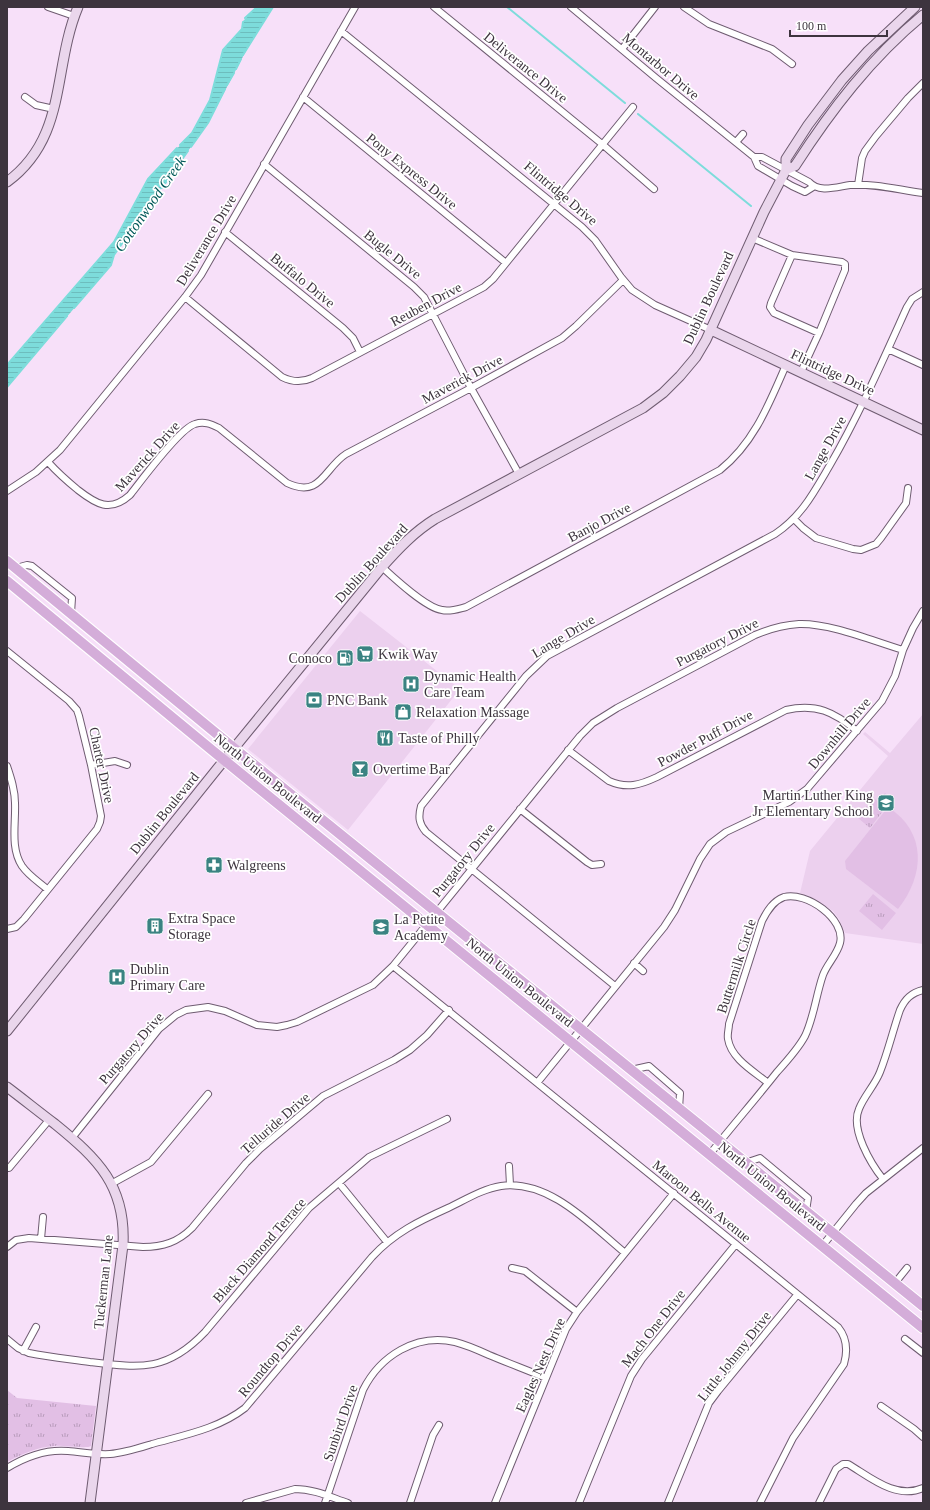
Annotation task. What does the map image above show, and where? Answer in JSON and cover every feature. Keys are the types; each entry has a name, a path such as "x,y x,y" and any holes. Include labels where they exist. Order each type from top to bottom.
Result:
{"main road":[{"path":"7,182 27,164 38,150 48,128 54,109 67,42 78,7"},
{"name":"Dublin Boulevard","path":"7,1031 224,760 382,567 406,542 424,526 628,417 653,401 672,385 689,367 711,330 752,238 786,170 786,159 824,102 868,51 915,7"},
{"name":"Dublin Boulevard","path":"786,170 796,166 830,114 863,74 896,39 923,15"},
{"name":"Flintridge Drive","path":"711,330 923,430"},
{"name":"North Union Boulevard","path":"7,561 234,748 923,1306"},
{"name":"North Union Boulevard","path":"7,581 224,760 572,1041 923,1328"},
{"name":"Tuckerman Lane","path":"7,1087 72,1138 93,1157 111,1184 119,1202 123,1229 123,1245 90,1503"}],"street":[{"path":"48,7 74,16"},
{"name":"Deliverance Drive","path":"7,491 36,472 60,450 185,297 201,275 354,7"},
{"name":"Deliverance Drive","path":"434,7 602,144 654,189"},
{"name":"Montarbor Drive","path":"571,7 754,157 758,166 781,180 805,192 813,187 821,188 858,185 923,194"},
{"path":"622,48 655,7"},
{"path":"684,7 709,24 772,49 792,64"},
{"name":"Flintridge Drive","path":"340,31 582,226 595,240 623,280 632,290 646,300 711,330"},
{"path":"858,185 861,163 865,151 903,103 923,83"},
{"path":"25,97 36,105 54,109"},
{"name":"Pony Express Drive","path":"303,97 506,263"},
{"name":"Reuben Drive","path":"185,297 282,377 293,382 306,381 484,287 493,279 633,107"},
{"path":"736,142 743,134"},
{"name":"Montarbor Drive","path":"754,157 762,157 809,182 813,187"},
{"name":"Bugle Drive","path":"264,164 414,287 424,297 471,388 519,474"},
{"name":"Buffalo Drive","path":"226,232 343,328 353,338 360,352"},
{"path":"752,238 792,255 842,262 845,264 845,270 801,372"},
{"path":"792,255 771,303 771,310 774,313 819,333"},
{"name":"Maverick Drive","path":"48,462 60,476 92,501 106,505 113,505 125,500 130,495 182,431 194,424 206,423 219,428 282,480 293,486 306,488 319,482 341,457 346,454 562,338 623,280"},
{"name":"Lange Drive","path":"615,986 470,870 426,832 419,820 421,806 533,668 547,656 775,534 802,511 849,432 910,303 917,294 923,292"},
{"path":"888,349 923,365"},
{"name":"Banjo Drive","path":"382,567 424,602 436,609 451,610 466,607 720,470 739,454 753,435 786,365"},
{"path":"306,488 307,496"},
{"path":"794,519 816,538 861,550 876,544 881,538 906,503 908,488"},
{"name":"Downhill Drive","path":"537,1083 669,919 700,859 710,844 726,832 789,802 802,794 857,731 886,695 895,676 903,650 916,622 923,611"},
{"name":"Purgatory Drive","path":"72,1138 159,1029 176,1015 186,1010 208,1007 225,1011 257,1025 277,1027 297,1022 373,985 393,966 568,750 593,723 617,708 755,635 776,627 798,624 829,627 903,650"},
{"name":"Charter Drive","path":"7,651 69,701 77,710 100,809 100,822 97,829 20,923 16,927 7,929"},
{"name":"Powder Puff Drive","path":"568,750 609,781 616,784 630,786 638,785 657,777 786,710 802,707 816,708 827,711 842,719 857,731"},
{"path":"91,765 115,761 127,765"},
{"path":"7,766 15,793 14,837 16,854 26,871 47,889"},
{"path":"520,809 587,862 592,865 601,864"},
{"name":"Buttermilk Circle","path":"710,1154 768,1083 805,1036 823,976 840,943 839,930 831,916 825,911 799,897 784,897 778,900 771,906 762,920 730,1024 728,1039 733,1052 739,1059 768,1083"},
{"path":"634,964 643,971"},
{"name":"Maroon Bells Avenue","path":"393,966 838,1327 847,1347 847,1355 841,1370 793,1438 760,1503"},
{"path":"883,1179 873,1167 866,1154 858,1130 857,1116 861,1104 880,1072 904,1002 914,993 923,990"},
{"name":"Telluride Drive","path":"7,1247 16,1240 23,1238 154,1247 165,1245 183,1236 192,1228 260,1149 330,1092 394,1060 410,1050 428,1035 449,1010"},
{"path":"111,1184 151,1162 208,1094"},
{"name":"Black Diamond Terrace","path":"23,1351 35,1354 132,1366 148,1366 174,1358 190,1347 205,1332 306,1211 369,1158 447,1119"},
{"path":"7,1168 9,1168 42,1126 49,1120"},
{"path":"823,1245 862,1198 883,1179 923,1148"},
{"path":"509,1166 510,1186"},
{"path":"339,1183 387,1242"},
{"name":"Roundtop Drive","path":"7,1468 34,1455 51,1451 63,1450 96,1454 116,1454 215,1426 236,1415 245,1408 369,1260 387,1242 403,1230 487,1190 510,1186 532,1189 560,1200 625,1253"},
{"name":"Eagles Nest Drive","path":"495,1503 566,1329 577,1312 674,1193"},
{"path":"41,1239 43,1217"},
{"name":"Mach One Drive","path":"579,1503 631,1376 642,1359 736,1244"},
{"path":"512,1268 525,1271 577,1312"},
{"path":"895,1283 907,1268"},
{"name":"Little Johnny Drive","path":"668,1503 709,1403 798,1295"},
{"path":"7,1339 23,1351 36,1327"},
{"path":"905,1339 923,1353"},
{"name":"Sunbird Drive","path":"324,1503 363,1390 375,1370 387,1358 397,1351 407,1346 425,1342 455,1342 546,1378"},
{"path":"881,1406 923,1437"},
{"path":"410,1503 433,1435 439,1425"},
{"path":"819,1503 836,1469 843,1464 848,1464 886,1486 898,1491 913,1492 923,1488"},
{"path":"246,1503 295,1489 311,1490 348,1503"}],"shaded area":[{"path":"360,611 460,689 348,830 248,749"},
{"name":"Martin Luther King Jr Elementary School","path":"923,714 923,944 845,933 839,919 833,911 809,896 800,893 810,851 888,756 863,734 865,732 890,753"}],"green space":[{"path":"885,793 892,799 870,828 858,818 873,798 878,801"},
{"path":"888,807 901,817 910,829 915,841 918,855 917,868 913,882 907,896 898,909 846,869 845,861"},
{"path":"873,894 896,913 882,930 859,911"},
{"path":"7,1390 17,1398 96,1406 91,1446 58,1446 36,1449 7,1462"}],"water":[{"path":"257,7 273,7 247,49 208,123 114,255 111,265 7,387 7,365 114,242 148,179 192,133 210,100 223,50 242,29 243,21"}],"waterway":[{"name":"Cottonwood Creek","path":"245,18 257,7"},
{"name":"Cottonwood Creek","path":"243,55 273,7"},
{"path":"507,7 625,103"},
{"name":"Cottonwood Creek","path":"180,145 192,133 210,100 223,50 242,29 243,22"},
{"name":"Cottonwood Creek","path":"236,69 241,59"},
{"name":"Cottonwood Creek","path":"227,85 234,73"},
{"name":"Cottonwood Creek","path":"191,147 208,123 225,89"},
{"path":"638,114 751,206"},
{"name":"Cottonwood Creek","path":"7,365 114,242 148,179 177,148"},
{"name":"Cottonwood Creek","path":"171,175 188,151"},
{"name":"Cottonwood Creek","path":"162,188 169,178"},
{"name":"Cottonwood Creek","path":"74,308 111,265 114,255 159,191"},
{"name":"Cottonwood Creek","path":"7,387 67,316"}],"place":[{"name":"Kwik Way","path":"365,654"},
{"name":"Conoco","path":"345,658"},
{"name":"Dynamic Health Care Team","path":"411,684"},
{"name":"PNC Bank","path":"314,700"},
{"name":"Relaxation Massage","path":"403,712"},
{"name":"Taste of Philly","path":"385,738"},
{"name":"Overtime Bar","path":"360,769"},
{"name":"Martin Luther King Jr Elementary School","path":"886,803"},
{"name":"Walgreens","path":"214,865"},
{"name":"Extra Space Storage","path":"155,926"},
{"name":"La Petite Academy","path":"381,927"},
{"name":"Dublin Primary Care","path":"117,977"}]}
